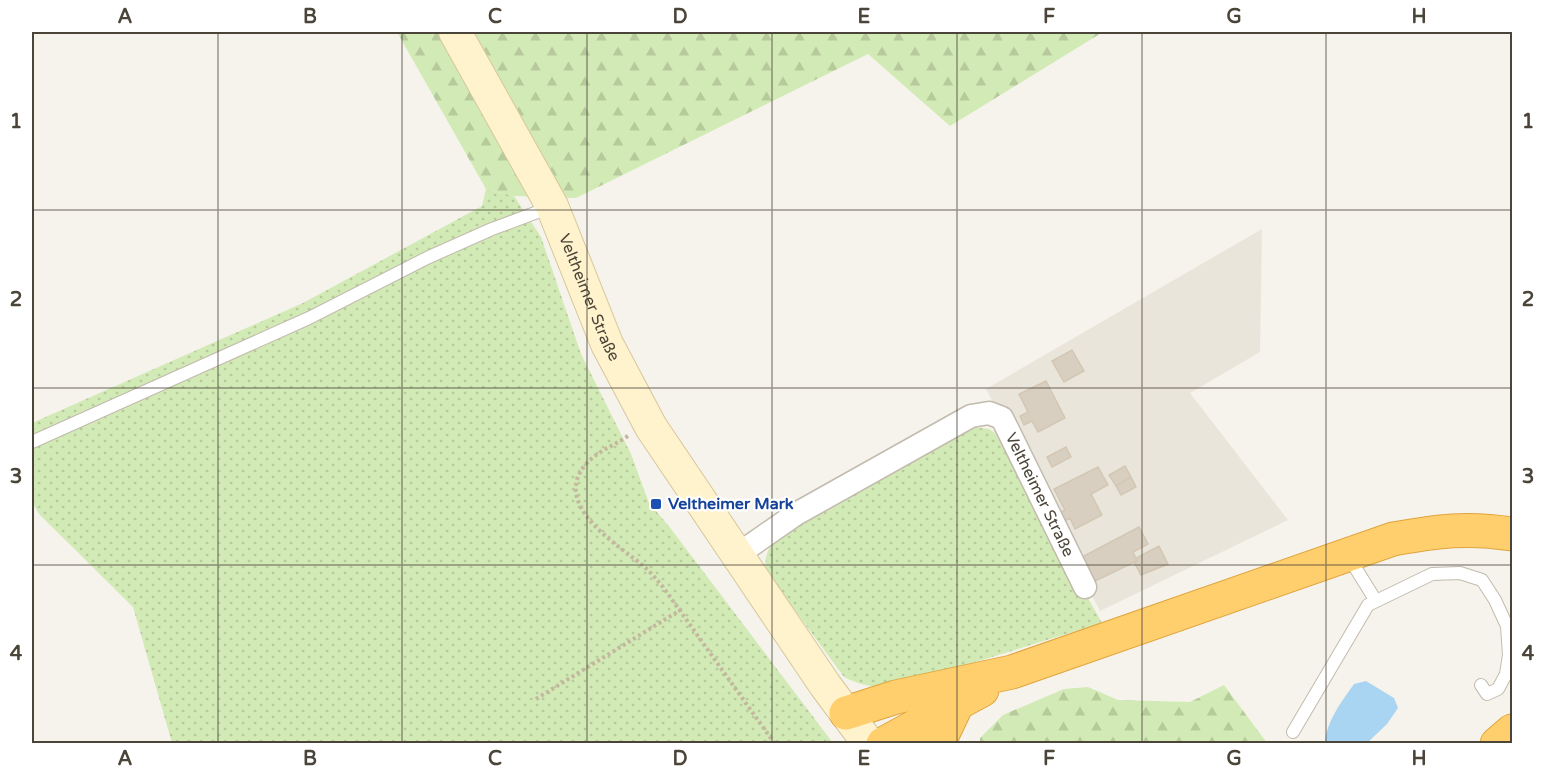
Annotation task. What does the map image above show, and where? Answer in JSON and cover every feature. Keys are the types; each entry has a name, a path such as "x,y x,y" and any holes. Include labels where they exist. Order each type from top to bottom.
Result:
{"highway":[{"path":"846,713 896,697 1012,672 1393,539 1444,530 1479,529 1512,534"},
{"path":"1393,539 1447,538 1481,543 1512,558"},
{"path":"884,744 1012,672"},
{"path":"938,744 957,704"},
{"path":"1497,744 1512,731"}],"main road":[{"name":"Veltheimer Straße","path":"455,32 552,206 607,344 649,423 737,555 869,744"}],"street":[{"name":"Veltheimer Straße","path":"737,555 796,514 971,416 989,413 1002,418 1085,587"}],"lane":[{"path":"32,442 309,318 429,257 552,206"},
{"path":"1348,555 1376,601"},
{"path":"1293,732 1368,605 1432,574 1460,573 1482,580 1495,600 1507,626 1509,655 1506,674 1498,689 1487,694 1481,685"}],"path":[{"path":"649,423 599,451 584,466 578,480 580,509 589,521 643,566 682,609 775,744"},
{"path":"536,699 682,609"}],"shaded area":[{"path":"1262,229 1260,352 1190,393 1288,520 1100,611 986,389"}],"green space":[{"path":"397,32 1103,32 950,126 868,54 576,198 514,196 486,189"},
{"path":"486,189 514,196 541,237 581,354 631,454 649,503 833,743 172,743 133,607 39,514 32,502 32,423 303,303 482,206"},
{"path":"973,427 989,429 995,433 1102,623 901,685 872,686 844,677 766,571 769,548 784,529"},
{"path":"1224,685 1267,743 980,743 980,738 1003,715 1064,689 1088,687 1118,700 1190,702"}],"water":[{"path":"1366,681 1394,698 1398,708 1387,724 1367,743 1325,743 1328,727 1335,712 1354,684"}],"building":[{"path":"1072,350 1084,371 1064,382 1052,361"},
{"path":"1046,381 1065,418 1038,432 1032,421 1024,425 1020,416 1028,412 1019,394"},
{"path":"1066,447 1071,457 1052,467 1047,457"},
{"path":"1125,466 1131,477 1116,486 1109,475"},
{"path":"1098,467 1108,485 1091,494 1102,515 1075,529 1070,518 1063,522 1058,514 1065,510 1054,489"},
{"path":"1131,477 1136,487 1121,495 1116,486"},
{"path":"1139,527 1148,544 1133,552 1137,561 1093,582 1080,558"},
{"path":"1159,546 1168,564 1141,575 1134,562 1137,561 1136,558"}],"place":[{"name":"Veltheimer Mark","path":"656,504"}]}
